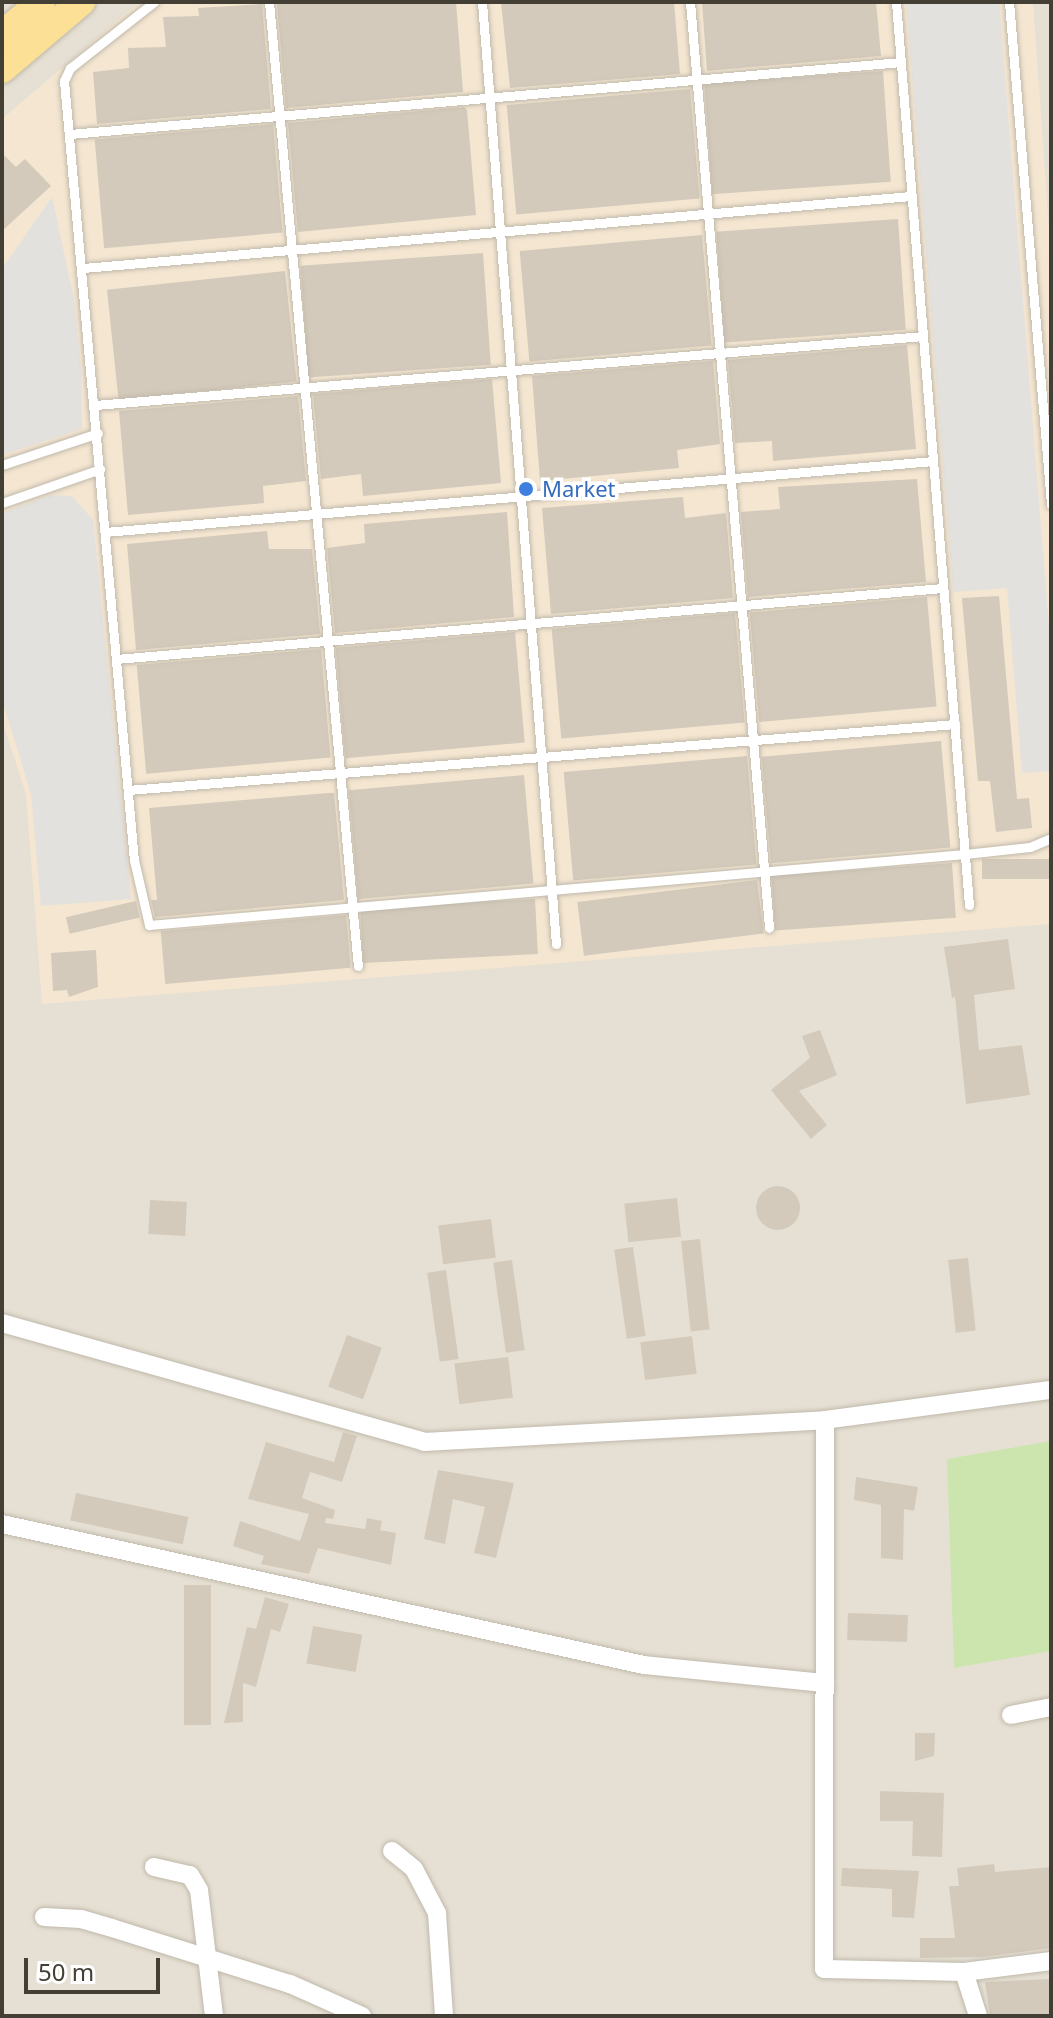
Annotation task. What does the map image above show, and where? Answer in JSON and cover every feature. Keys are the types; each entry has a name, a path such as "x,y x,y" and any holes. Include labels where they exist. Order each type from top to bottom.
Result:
{"main road":[{"path":"2,35 41,2"},
{"path":"2,69 81,2"}],"street":[{"path":"2,1323 424,1442 825,1420 1051,1390"},
{"path":"825,1420 824,1969 964,1972 1051,1961"},
{"path":"2,1524 644,1665 825,1683"},
{"path":"1011,1715 1051,1707"},
{"path":"392,1851 414,1869 437,1913 444,2016"},
{"path":"154,1867 190,1875 199,1890 214,2016"},
{"path":"44,1917 81,1919 290,1984 362,2016"},
{"path":"964,1972 978,2016"}],"lane":[{"path":"154,2 70,68 64,81 134,860 149,925 965,854 1030,847 1051,838"},
{"path":"269,2 358,966"},
{"path":"482,2 556,944"},
{"path":"690,2 769,928"},
{"path":"896,2 969,905"},
{"path":"1009,2 1051,504"},
{"path":"70,134 280,113 901,62"},
{"path":"83,268 911,196"},
{"path":"95,405 923,336"},
{"path":"2,465 98,433"},
{"path":"105,532 933,461"},
{"path":"2,503 100,469"},
{"path":"116,659 943,588"},
{"path":"128,790 955,724"}],"shaded area":[{"path":"2,2 1051,2 1051,2016 2,2016"},
{"name":"Market","path":"139,2 1033,2 1051,258 1051,924 42,1004 26,794 2,720 2,119"},
{"path":"906,2 999,2 1051,652 1051,771 1022,773 1007,588 953,592"},
{"path":"52,197 74,299 81,369 82,429 2,455 2,269"},
{"path":"51,495 72,496 93,520 131,899 41,906 31,794 2,700 2,513"}],"green space":[{"path":"1051,1441 1051,1651 954,1668 947,1459"}],"building":[{"path":"456,2 463,92 286,108 277,4"},
{"path":"501,2 674,2 680,74 510,88"},
{"path":"702,2 876,2 881,56 707,71"},
{"path":"262,4 271,109 97,124 93,72 129,68 128,48 166,47 163,17 199,16 198,8"},
{"path":"883,71 891,182 712,194 704,83"},
{"path":"690,89 700,199 516,215 507,105"},
{"path":"464,107 467,110 476,215 298,232 288,123"},
{"path":"273,124 282,233 104,248 95,140"},
{"path":"2,153 16,167 25,159 51,186 2,231"},
{"path":"898,219 906,330 724,342 716,232"},
{"path":"702,235 712,346 529,362 520,251"},
{"path":"483,253 491,365 308,377 300,266"},
{"path":"285,271 297,381 119,400 107,290"},
{"path":"907,345 916,449 773,461 772,441 735,443 728,360"},
{"path":"713,361 720,444 677,450 679,468 540,481 532,376"},
{"path":"492,379 501,483 363,496 361,474 321,479 313,394"},
{"path":"298,396 306,481 263,486 264,503 128,515 119,411"},
{"path":"917,479 926,582 748,597 741,512 780,509 778,487"},
{"path":"683,497 685,518 726,513 733,598 551,614 542,508"},
{"path":"507,512 514,617 335,633 327,548 365,543 364,524"},
{"path":"267,531 269,549 312,549 320,634 136,650 127,544"},
{"path":"999,596 1017,799 1029,798 1032,828 996,832 990,781 978,781 962,598"},
{"path":"927,597 937,707 759,722 750,613"},
{"path":"735,613 745,723 561,739 552,629"},
{"path":"515,632 525,743 345,758 336,648"},
{"path":"321,649 330,758 146,774 137,665"},
{"path":"941,741 950,848 771,863 762,757"},
{"path":"747,756 756,865 573,881 564,772"},
{"path":"524,775 533,884 358,899 349,790"},
{"path":"334,793 344,900 155,917 151,900 157,900 149,808"},
{"path":"982,859 1051,859 1051,879 982,879"},
{"path":"952,863 956,918 775,930 771,876"},
{"path":"757,880 764,934 584,956 577,902"},
{"path":"535,899 538,954 363,963 360,908"},
{"path":"136,901 140,918 70,934 66,917"},
{"path":"346,915 351,968 165,984 161,931"},
{"path":"1008,939 1015,989 974,995 979,1050 1022,1045 1030,1095 966,1104 955,997 952,998 944,947"},
{"path":"96,950 98,987 69,997 67,990 53,991 51,953"},
{"path":"820,1030 837,1075 799,1091 827,1125 811,1139 771,1090 810,1058 802,1036"},
{"path":"778,1186 794,1192 800,1208 794,1224 778,1230 762,1224 756,1208 762,1192"},
{"path":"677,1198 681,1237 628,1242 624,1204"},
{"path":"150,1200 187,1202 185,1236 148,1234"},
{"path":"491,1219 496,1258 443,1264 438,1225"},
{"path":"700,1239 710,1330 691,1331 681,1241"},
{"path":"633,1247 646,1336 627,1339 614,1250"},
{"path":"968,1258 976,1331 956,1333 948,1260"},
{"path":"512,1260 525,1350 506,1353 493,1263"},
{"path":"446,1270 459,1359 440,1362 427,1273"},
{"path":"347,1335 382,1348 363,1399 328,1387"},
{"path":"692,1336 697,1374 645,1380 640,1342"},
{"path":"508,1357 513,1398 459,1404 454,1364"},
{"path":"343,1432 357,1436 342,1482 310,1472 302,1498 335,1510 333,1519 326,1518 325,1523 365,1529 367,1518 382,1521 380,1530 396,1533 391,1565 318,1548 309,1574 261,1564 264,1556 233,1546 240,1521 300,1541 309,1514 248,1499 266,1442 334,1462"},
{"path":"438,1470 514,1483 496,1558 474,1553 485,1507 453,1499 445,1544 424,1539"},
{"path":"856,1477 918,1487 914,1511 904,1509 903,1560 881,1558 881,1505 854,1500"},
{"path":"76,1493 188,1517 183,1544 70,1520"},
{"path":"184,1585 211,1585 211,1725 184,1725"},
{"path":"265,1597 289,1604 280,1632 271,1629 256,1687 243,1683 243,1722 224,1723 247,1627 256,1629"},
{"path":"848,1613 908,1615 907,1642 847,1640"},
{"path":"313,1626 362,1635 356,1672 306,1663"},
{"path":"915,1733 935,1733 934,1756 915,1761"},
{"path":"880,1791 944,1793 942,1857 912,1856 913,1821 880,1821"},
{"path":"994,1864 995,1872 1051,1867 1051,1948 983,1957 920,1958 920,1938 955,1938 949,1886 959,1886 957,1868"},
{"path":"842,1868 919,1871 914,1918 892,1917 892,1889 841,1886"},
{"path":"1051,1979 1051,2016 990,2016 985,1982"}],"place":[{"name":"Market","path":"526,489"}]}
